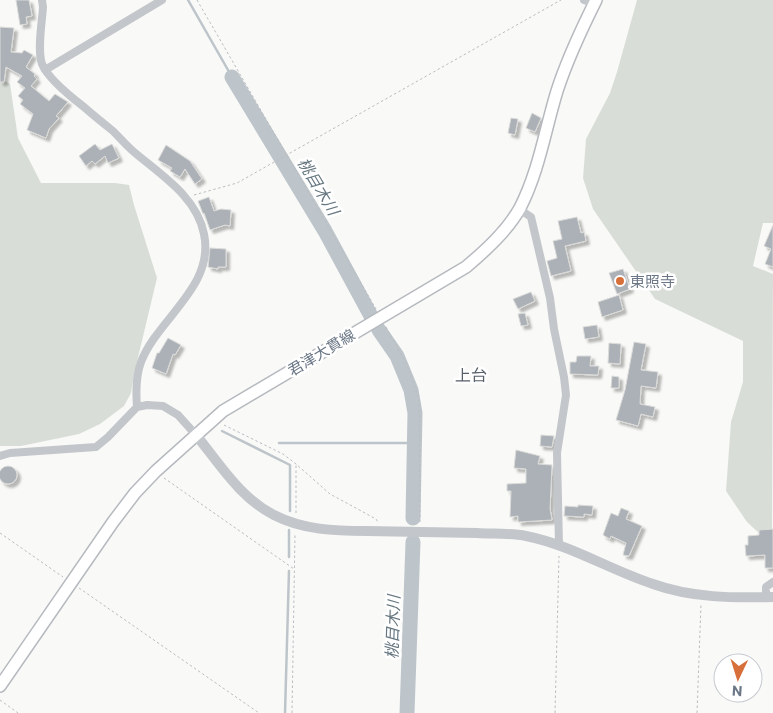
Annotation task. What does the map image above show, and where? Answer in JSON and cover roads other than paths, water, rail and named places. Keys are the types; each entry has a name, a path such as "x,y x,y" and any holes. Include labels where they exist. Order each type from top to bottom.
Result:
{"main road":[{"name":"君津大貫線","path":"0,686 113,522 156,472 196,435 223,411 466,267 487,249 509,224 519,209 535,173 557,93 592,1"}],"street":[{"path":"42,0 40,53 41,62 45,70 68,94 168,179 198,215 204,234 206,254 199,278 151,344 140,363 136,396 137,407"},
{"path":"45,70 162,0"},
{"path":"519,209 531,217 550,298 564,377 566,395 557,454 559,546"},
{"path":"0,456 10,453 96,447 137,407 147,405 163,406 178,415 238,488 274,515 296,524 317,529 525,536 559,546 609,568 655,585 702,596 769,597 766,587 773,582"}],"waterway":[{"path":"188,0 232,77"},
{"name":"桃目木川","path":"232,77 325,231 371,316"},
{"name":"桃目木川","path":"379,330 397,356 411,390 415,413 413,518"},
{"path":"222,431 290,465 290,511"},
{"path":"279,443 415,443"},
{"path":"289,530 289,557"},
{"name":"桃目木川","path":"407,713 413,542"},
{"path":"285,713 289,571"}],"place":[{"name":"東照寺","path":"620,281"}],"district":[{"name":"上台","path":"471,374"}]}
